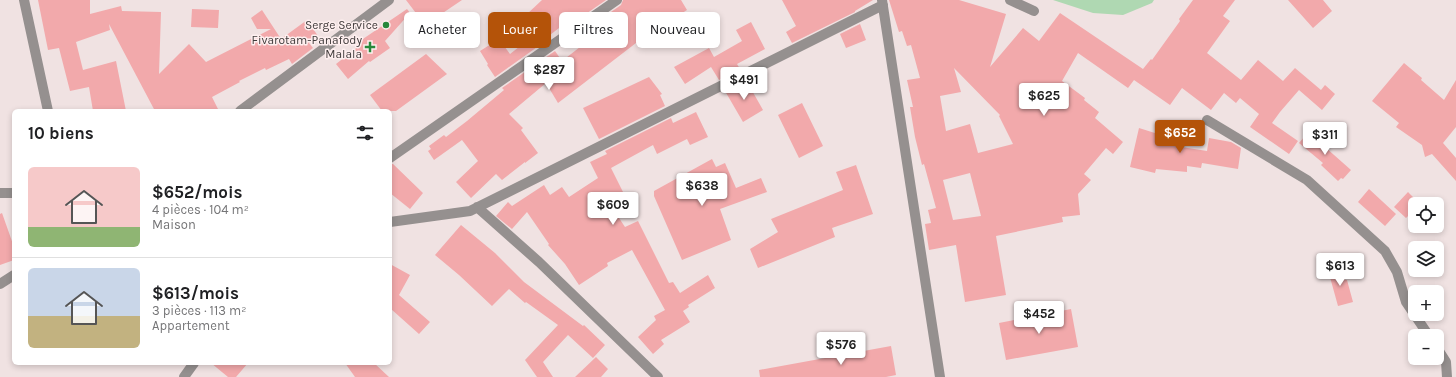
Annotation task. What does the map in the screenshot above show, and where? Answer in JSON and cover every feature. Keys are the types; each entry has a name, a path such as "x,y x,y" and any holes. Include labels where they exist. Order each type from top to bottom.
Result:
{"street":[{"path":"24,0 48,109"},
{"path":"243,109 388,0"},
{"path":"392,157 617,0"},
{"path":"1010,0 1034,11"},
{"path":"392,222 470,210 477,207 882,3 940,377"},
{"path":"1207,120 1307,180 1385,251 1397,272 1406,302 1424,329"},
{"path":"0,193 12,193"},
{"path":"477,207 540,262 658,377"},
{"path":"0,284 12,276"},
{"path":"1444,359 1446,362 1447,377"},
{"path":"184,377 193,365"}],"green space":[{"path":"1053,0 1154,0 1152,3 1123,15 1093,13"}],"building":[{"path":"38,0 90,0 90,14 121,6 122,11 161,12 159,74 189,44 206,62 271,29 257,29 251,18 262,10 281,39 307,20 318,36 309,43 313,48 292,64 289,59 266,70 265,68 212,97 218,109 154,109 109,24 110,30 76,42 83,70 116,61 126,109 93,109 89,87 70,91 59,48 48,50"},
{"path":"406,0 462,0 444,12 415,12"},
{"path":"542,0 606,0 589,12 559,12 559,28 551,34 551,12 529,12"},
{"path":"623,0 681,0 687,10 684,12 636,12 636,43 558,103 546,83 509,114 523,128 521,130 538,153 502,180 496,174 471,198 456,182 478,161 462,140 434,160 428,151 431,149 429,146 444,135 446,137 504,90 502,88 555,51 562,61 579,48 628,48 628,12 611,12 621,5"},
{"path":"782,0 873,0 855,12 792,43 786,32 796,26"},
{"path":"889,0 959,0 1006,14 990,67 1023,28 1039,41 1060,13 1143,69 1151,59 1152,60 1193,0 1235,0 1223,16 1230,21 1207,53 1241,80 1258,60 1283,81 1295,68 1321,90 1325,85 1335,94 1322,110 1299,90 1280,112 1272,123 1298,141 1289,154 1250,127 1259,114 1240,98 1236,103 1224,93 1211,110 1182,88 1170,105 1134,80 1128,88 1078,53 1062,81 1085,98 1084,100 1099,112 1095,118 1123,142 1113,154 1106,148 1084,174 1091,180 1078,194 1080,215 1062,217 1063,222 996,236 1006,295 965,302 956,245 929,250 925,224 931,223 928,210 936,208 924,164 922,165 915,137 910,107 913,107 907,80 920,78 911,45 907,46 902,31 899,32","holes":["954,68 1000,115 999,116 1013,144 978,153 970,124 946,131 940,96 961,92","970,173 981,216 953,220 943,180"]},
{"path":"1288,0 1323,0 1332,11 1313,28"},
{"path":"192,9 219,10 218,28 191,27"},
{"path":"407,9 409,12 404,12 404,20 385,41 390,48 370,62 369,61 348,79 336,64 359,46 357,43"},
{"path":"751,22 765,49 737,64 740,69 719,80 711,67 685,84 674,67 709,48 714,57 742,41 736,30"},
{"path":"860,24 866,40 846,48 840,34"},
{"path":"488,46 488,48 506,48 510,54 518,48 536,48 495,77 480,51"},
{"path":"426,54 447,74 396,111 392,111 392,109 380,109 370,95"},
{"path":"1404,63 1422,78 1421,80 1444,100 1456,80 1456,127 1443,143 1456,158 1456,181 1432,154 1425,157 1422,145 1396,127 1399,123 1372,101"},
{"path":"649,77 662,94 660,95 665,106 599,139 583,108"},
{"path":"746,80 763,110 743,122 725,91"},
{"path":"802,103 823,146 799,158 778,115"},
{"path":"696,112 708,137 690,145 687,139 657,154 653,145 611,168 623,192 607,200 625,227 638,221 669,283 673,282 680,293 708,275 715,288 688,305 689,307 683,311 690,322 661,340 664,344 653,354 638,337 656,320 654,316 665,310 632,250 607,263 608,266 579,285 565,264 548,245 549,244 527,212 512,229 496,216 508,202 512,206 544,185 550,195 562,187 569,197 598,178 590,162 607,154 605,151 671,118 673,123"},
{"path":"1139,128 1177,140 1175,146 1207,151 1209,138 1231,142 1241,148 1238,169 1202,163 1201,168 1187,166 1187,172 1156,169 1155,173 1130,167"},
{"path":"1310,130 1327,144 1325,147 1351,170 1343,179 1341,178 1338,181 1321,165 1323,163 1299,143"},
{"path":"712,159 716,167 725,163 736,188 761,178 767,192 720,209 731,240 682,260 654,196 654,191"},
{"path":"392,164 423,193 410,209 392,195"},
{"path":"856,165 873,214 832,228 835,237 758,268 750,249 778,232 771,219 843,190 836,172"},
{"path":"1369,189 1396,214 1385,226 1358,202"},
{"path":"1408,192 1413,197 1408,197 1408,216 1406,218 1394,207"},
{"path":"2,213 12,241 12,261 0,265 0,214"},
{"path":"461,225 495,253 524,282 583,326 584,325 605,345 593,358 568,335 543,362 553,377 537,377 525,360 558,325 526,302 525,303 509,289 492,306 435,255"},
{"path":"392,265 410,275 399,295 430,322 419,334 392,310"},
{"path":"1340,266 1345,280 1347,280 1353,302 1338,306 1328,270"},
{"path":"1071,309 1078,347 1006,360 999,323"},
{"path":"891,346 896,375 886,377 760,377 759,370"},
{"path":"596,357 608,369 601,377 575,377"},
{"path":"213,365 246,365 236,377 228,377"},
{"path":"346,365 376,365 389,377 355,377"}],"place":[{"name":"Serge Service","path":"386,25"},
{"name":"Fivarotam-Panafody Malala","path":"370,47"}]}
